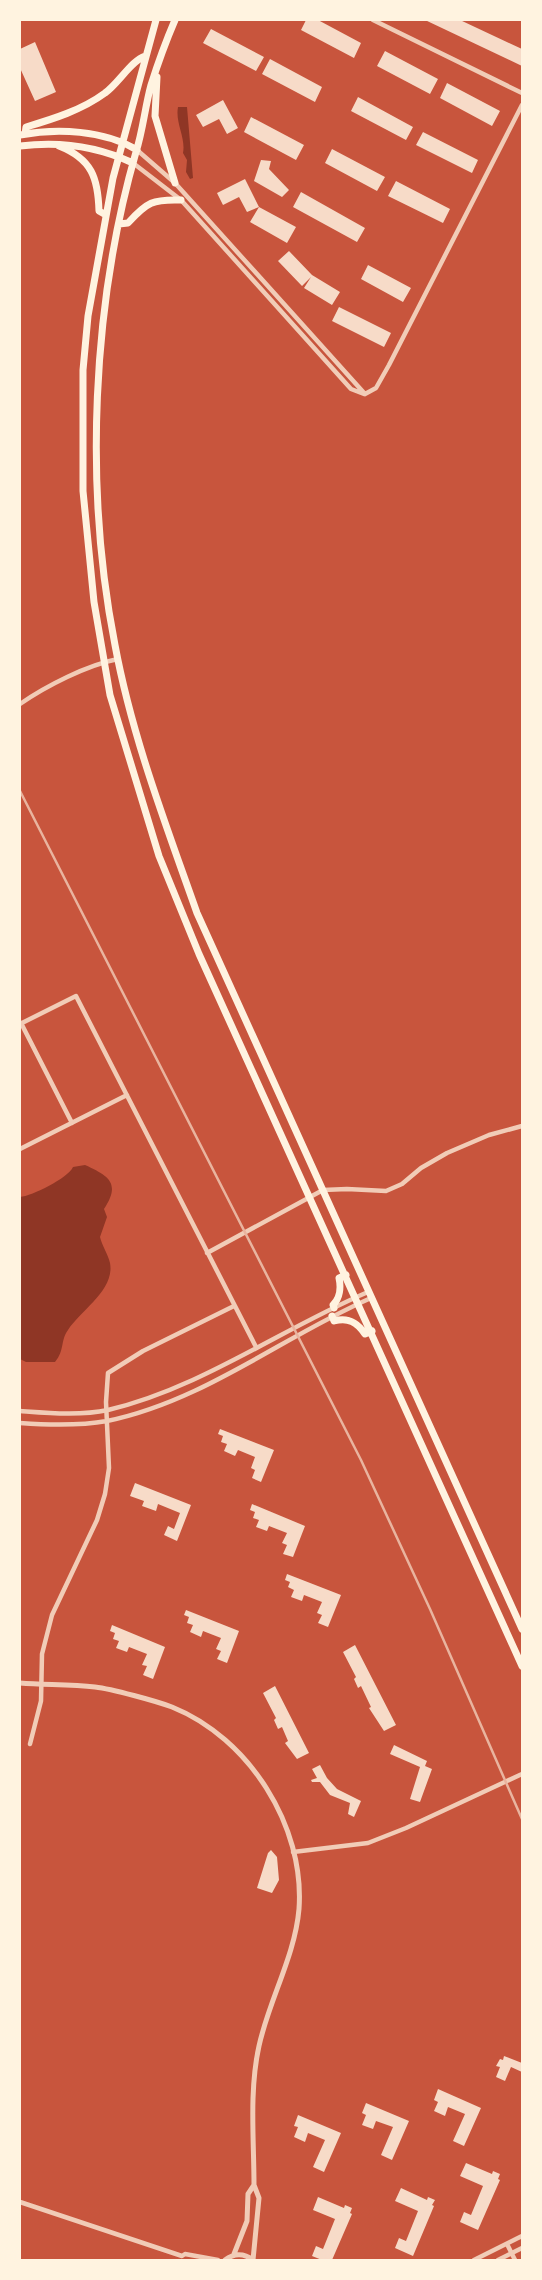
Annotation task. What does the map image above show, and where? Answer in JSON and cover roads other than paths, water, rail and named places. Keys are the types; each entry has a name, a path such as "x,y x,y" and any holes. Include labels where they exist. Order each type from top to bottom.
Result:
{"main road":[{"path":"156,20 145,56 124,142 118,156 88,316 83,370 83,491 94,602 110,695 159,856 199,954 358,1300 522,1666"},
{"path":"175,20 157,67 133,164 119,224 102,323 98,397 97,502 101,552 118,659 155,795 197,913 522,1629"},
{"path":"137,150 124,142 92,134 54,132 23,134 26,127 78,108 105,94 122,79 140,58 145,56"},
{"path":"157,67 155,116 175,183"},
{"path":"20,146 52,143 88,148 118,156 133,164"},
{"path":"52,143 75,152 89,167 96,178 99,211 106,215"},
{"path":"119,224 128,223 140,209 156,200 181,200"},
{"path":"334,1308 333,1305 336,1302 341,1286 339,1278 346,1275"},
{"path":"330,1317 334,1321 350,1320 359,1325 364,1334 372,1331"}],"street":[{"path":"373,20 522,93"},
{"path":"133,164 181,200 351,389 365,394 376,388 389,365 522,105"},
{"path":"137,150 175,183 365,394"},
{"path":"20,704 32,696 104,661 118,659"},
{"path":"72,1123 21,1024 76,996 256,1347"},
{"path":"20,1149 127,1095"},
{"path":"207,1253 238,1238 323,1190 347,1188 386,1191 402,1184 422,1168 447,1153 490,1135 522,1126"},
{"path":"20,1411 47,1413 106,1410 185,1385 325,1312 370,1295"},
{"path":"20,1423 64,1425 107,1421 146,1410 194,1392 358,1300"},
{"path":"30,1744 41,1700 42,1654 52,1615 97,1520 105,1494 108,1468 106,1410 108,1373 114,1367 234,1306"},
{"path":"20,1682 98,1687 172,1707 219,1735 247,1762 263,1783 285,1826 293,1852 299,1903 294,1935 267,2017 254,2070 254,2186 260,2198 253,2260 247,2256 234,2254"},
{"path":"293,1852 368,1843 406,1828 471,1796 522,1774"},
{"path":"225,2260 234,2254 247,2221 248,2194 254,2186"},
{"path":"20,2202 183,2258 185,2254 218,2260"},
{"path":"474,2260 522,2236"},
{"path":"507,2244 515,2260"},
{"path":"498,2260 522,2248"}],"railway":[{"path":"20,791 361,1460 430,1609 522,1819"}]}
